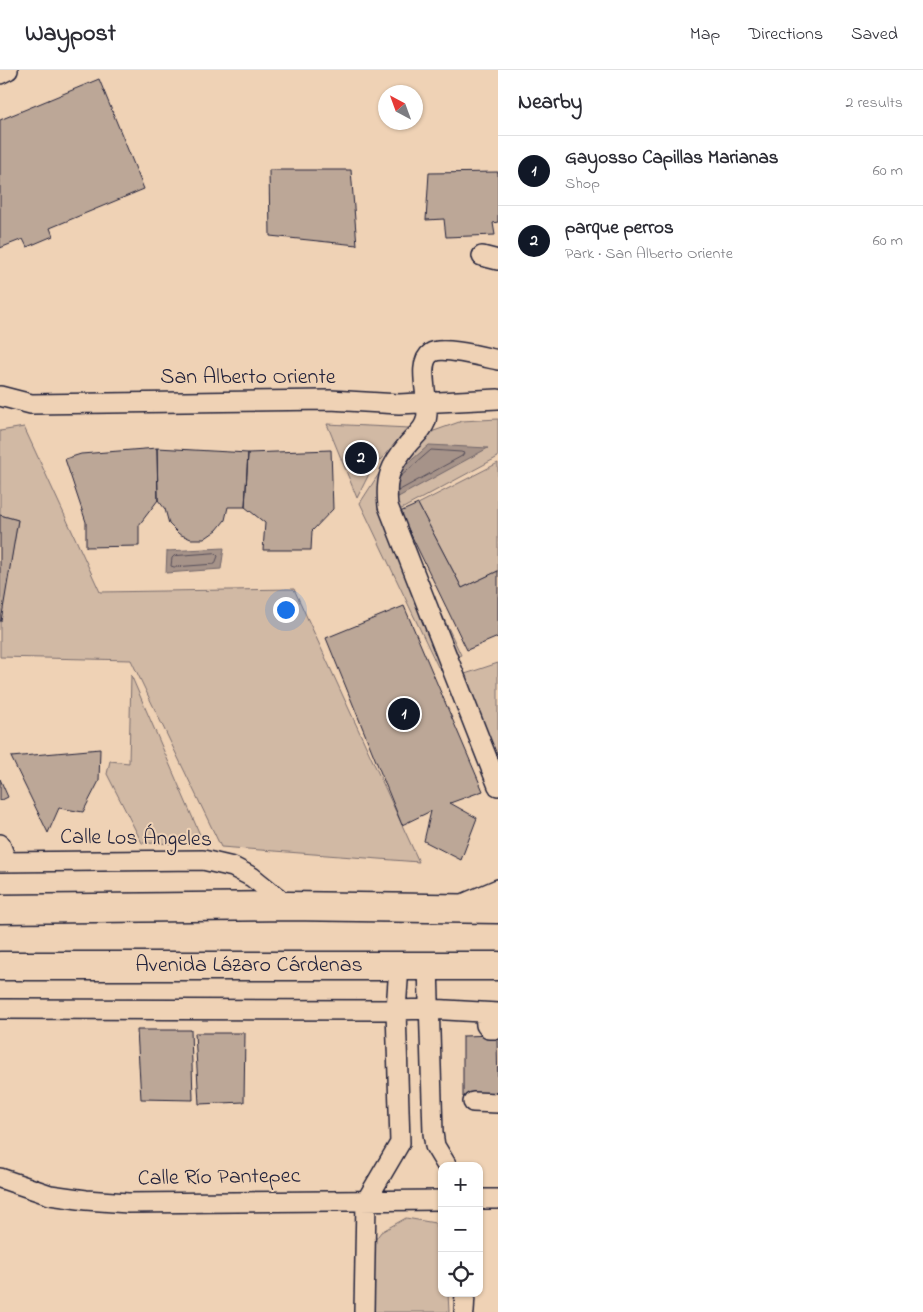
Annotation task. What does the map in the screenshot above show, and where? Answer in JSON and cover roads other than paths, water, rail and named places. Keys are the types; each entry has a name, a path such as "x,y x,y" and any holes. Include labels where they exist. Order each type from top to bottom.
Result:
{"highway":[{"path":"0,910 288,906 450,910 498,909"},
{"name":"Avenida Lázaro Cárdenas","path":"0,966 498,966"}],"street":[{"path":"0,74 8,70"},
{"path":"498,360 451,351 430,353 424,368 427,403 425,424 399,457 389,474 386,489 388,506 498,786"},
{"name":"San Alberto Oriente","path":"0,396 31,404 330,400 399,404 498,399"},
{"path":"0,411 31,404"},
{"path":"0,844 3,862"},
{"name":"Calle Los Ángeles","path":"3,862 203,860 233,867 252,877 288,906"},
{"path":"450,910 498,889"},
{"path":"364,1312 366,1200 400,1143 396,1010 399,966"},
{"path":"428,966 433,1133 436,1146 445,1162"},
{"path":"0,1009 428,1009 492,1013 486,1025 489,1029 498,1029"},
{"path":"473,1102 498,1103"},
{"name":"Calle Río Pantepec","path":"0,1178 50,1195 128,1204 438,1200"},
{"path":"483,1199 498,1199"},
{"path":"464,1312 465,1297"}],"water":[{"path":"429,445 488,448 391,501 390,479"},
{"path":"224,548 221,569 166,573 167,551"}],"place":[{"name":"parque perros","path":"361,458"},
{"name":"Gayosso Capillas Marianas","path":"404,714"}]}
